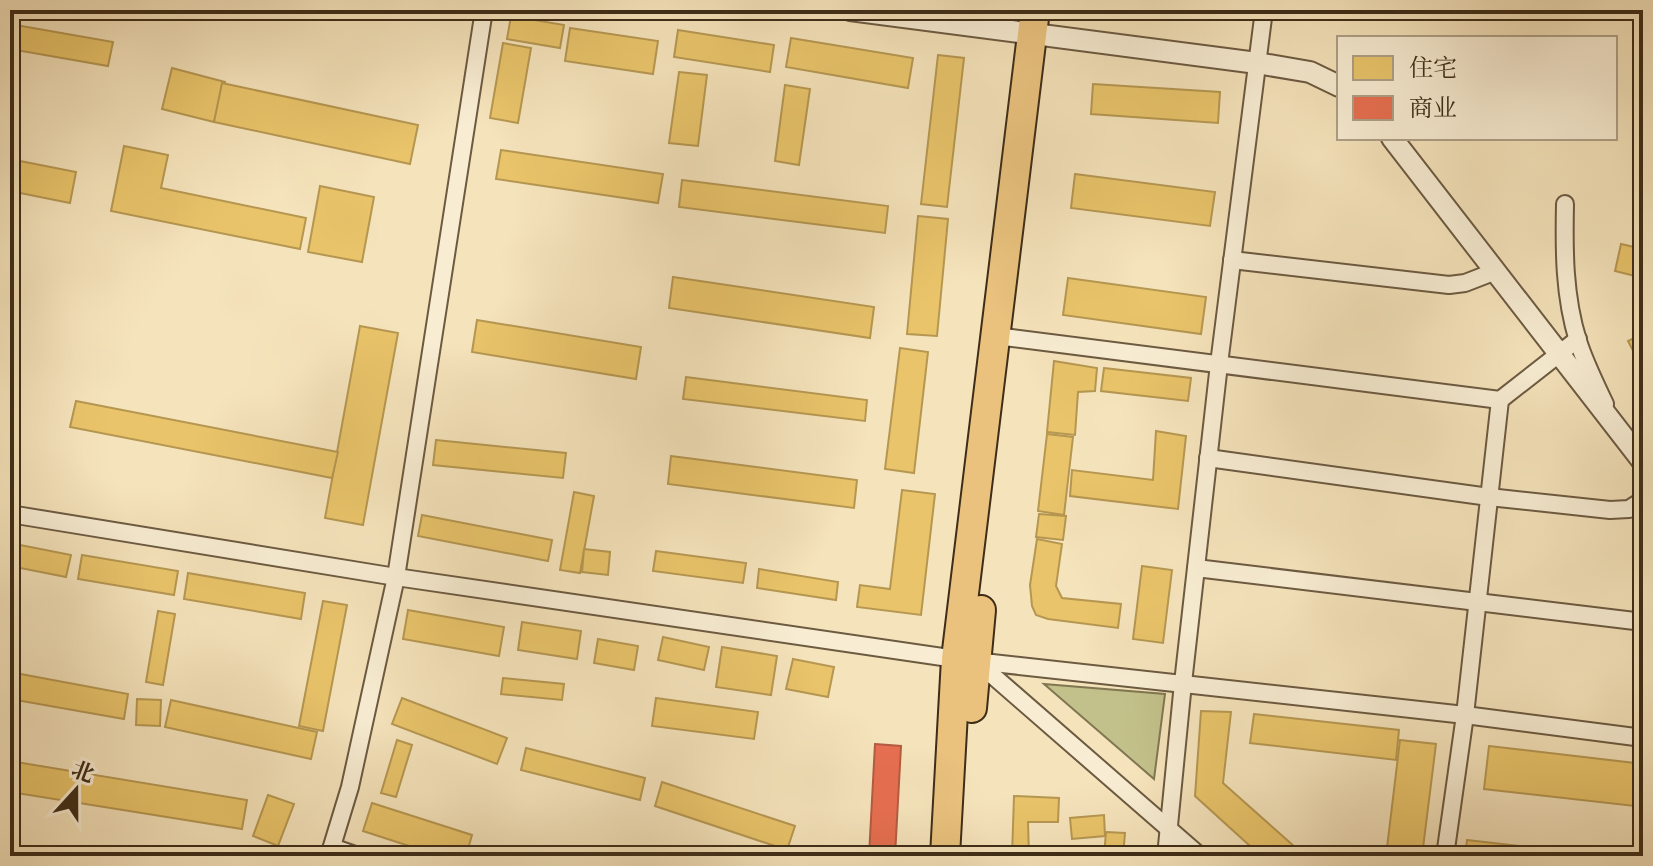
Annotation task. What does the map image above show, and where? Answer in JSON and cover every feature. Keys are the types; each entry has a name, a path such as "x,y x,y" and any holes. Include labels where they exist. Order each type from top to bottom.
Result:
{"highway":[{"path":"945,856 1042,23"},
{"path":"963,856 966,660"}],"street":[{"path":"358,856 330,851 350,787 396,577 484,10"},
{"path":"850,10 1042,23 1310,72 1337,85"},
{"path":"1166,856 1208,458 1264,10"},
{"path":"1394,140 1643,462"},
{"path":"1565,204 1564,259 1578,339 1615,426"},
{"path":"1232,260 1449,285 1465,283 1496,271"},
{"path":"1004,337 1500,400 1578,339"},
{"path":"1445,856 1465,715 1500,400"},
{"path":"1208,458 1489,497 1610,510 1629,509 1643,500"},
{"path":"10,514 396,577 966,660 1465,715 1643,738"},
{"path":"1196,568 1643,622"},
{"path":"966,660 1200,856"}],"shaded area":[{"path":"1044,684 1165,694 1154,779"}],"building: 住宅":[{"path":"511,16 564,25 560,48 507,39"},
{"path":"10,24 113,42 108,66 10,49"},
{"path":"570,28 658,41 653,74 565,61"},
{"path":"678,30 774,45 770,72 674,57"},
{"path":"791,38 913,58 908,88 786,67"},
{"path":"503,43 531,48 518,123 490,118"},
{"path":"938,55 964,58 947,207 921,204"},
{"path":"172,68 225,82 214,122 162,109"},
{"path":"679,72 707,75 698,146 669,143"},
{"path":"222,83 418,125 410,164 214,122"},
{"path":"1093,84 1220,92 1218,123 1091,114"},
{"path":"785,85 810,89 799,165 775,161"},
{"path":"124,146 168,155 161,188 306,218 300,249 111,211"},
{"path":"501,150 663,174 658,203 496,179"},
{"path":"10,159 76,172 70,203 10,191"},
{"path":"1075,174 1215,192 1210,226 1071,208"},
{"path":"682,180 888,206 885,233 679,207"},
{"path":"320,186 374,197 362,262 308,252"},
{"path":"918,216 948,219 937,336 907,334"},
{"path":"1621,244 1643,249 1643,278 1615,271"},
{"path":"673,277 874,307 870,338 669,308"},
{"path":"1068,278 1206,297 1201,334 1063,315"},
{"path":"477,320 641,347 636,379 472,352"},
{"path":"360,326 398,333 363,525 325,518"},
{"path":"1643,334 1643,370 1628,341"},
{"path":"900,348 928,352 914,473 885,469"},
{"path":"1054,361 1097,368 1095,391 1078,392 1075,435 1047,432"},
{"path":"1104,368 1191,378 1188,401 1101,391"},
{"path":"686,377 867,400 865,421 683,399"},
{"path":"76,401 338,452 332,478 70,427"},
{"path":"1156,431 1186,436 1178,509 1070,496 1072,470 1153,480"},
{"path":"1047,434 1073,437 1064,515 1038,511"},
{"path":"436,440 566,453 563,478 433,465"},
{"path":"671,456 857,480 854,508 668,484"},
{"path":"902,490 935,494 921,615 857,607 860,585 890,589"},
{"path":"574,492 594,496 580,573 560,570"},
{"path":"1039,514 1066,516 1063,540 1036,537"},
{"path":"422,515 552,540 548,561 418,536"},
{"path":"1037,539 1062,544 1056,586 1062,598 1121,604 1118,628 1036,615 1030,585"},
{"path":"10,543 71,555 66,577 10,566"},
{"path":"584,549 610,552 608,575 582,572"},
{"path":"656,551 746,563 743,583 653,571"},
{"path":"82,555 178,571 174,595 78,579"},
{"path":"1142,566 1172,570 1163,643 1133,639"},
{"path":"759,569 838,582 836,600 757,588"},
{"path":"188,573 305,593 301,619 184,599"},
{"path":"323,601 347,605 323,731 299,726"},
{"path":"408,610 504,627 499,656 403,639"},
{"path":"158,611 175,614 163,685 146,682"},
{"path":"522,622 581,631 577,659 518,650"},
{"path":"663,637 709,647 704,670 658,660"},
{"path":"598,639 638,646 634,670 594,663"},
{"path":"722,647 777,656 771,695 716,687"},
{"path":"793,659 834,667 828,697 786,689"},
{"path":"10,672 128,694 124,719 10,699"},
{"path":"503,678 564,684 562,700 501,694"},
{"path":"402,698 507,738 497,764 392,724"},
{"path":"656,698 758,712 754,739 652,726"},
{"path":"137,699 161,700 160,726 136,725"},
{"path":"171,700 317,732 311,759 165,727"},
{"path":"1201,711 1231,712 1223,783 1305,856 1261,856 1195,796"},
{"path":"1254,714 1399,730 1396,760 1250,743"},
{"path":"397,740 412,745 396,797 381,793"},
{"path":"1400,740 1436,744 1422,856 1386,856"},
{"path":"1489,746 1643,764 1643,807 1484,789"},
{"path":"526,748 645,778 640,800 521,770"},
{"path":"10,761 247,800 242,829 10,792"},
{"path":"662,782 795,826 787,850 655,806"},
{"path":"268,795 294,804 278,846 253,836"},
{"path":"1014,796 1059,798 1058,822 1028,822 1029,856 1012,856"},
{"path":"372,803 472,835 466,856 440,856 363,831"},
{"path":"1104,815 1105,836 1072,839 1070,818"},
{"path":"1106,832 1125,833 1123,856 1104,856"},
{"path":"1467,840 1605,856 1465,856"},
{"path":"488,847 516,856 486,856"},
{"path":"251,848 274,856 248,856"}],"building: 商业":[{"path":"875,744 901,746 895,856 869,856"}]}
